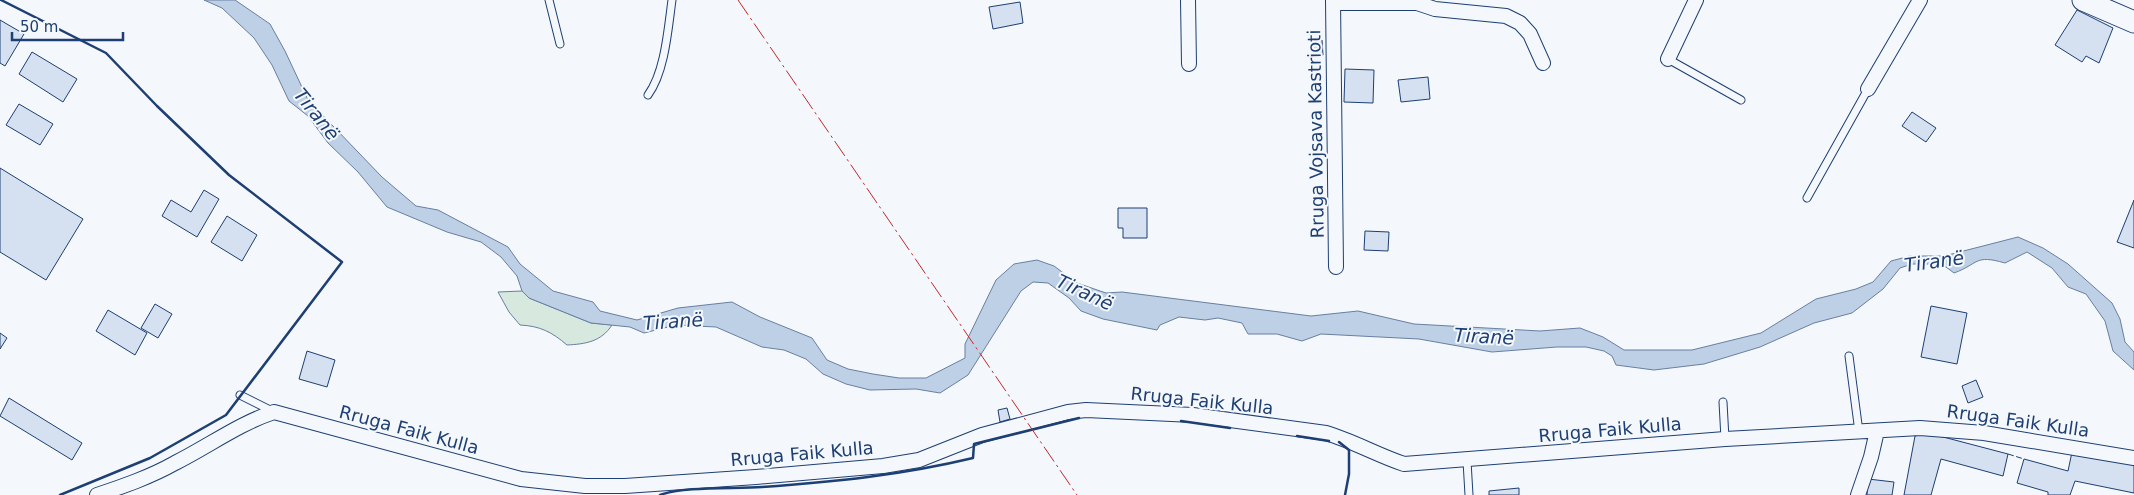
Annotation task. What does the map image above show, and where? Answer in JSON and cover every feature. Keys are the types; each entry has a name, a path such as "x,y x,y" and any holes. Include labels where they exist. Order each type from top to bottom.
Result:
{"main road":[{"path":"2083,0 2134,22"}],"street":[{"path":"1188,0 1189,64"},
{"path":"1668,59 1696,0"},
{"path":"1868,88 1920,0"},
{"path":"1332,2 1417,3 1434,9 1506,16 1520,23 1530,34 1543,63"},
{"name":"Rruga Vojsava Kastrioti","path":"1332,2 1336,267"},
{"name":"Rruga Faik Kulla","path":"274,412 521,479 585,486 625,486 746,478 882,466 920,460 982,435 1068,412 1086,410 1194,415 1326,433 1346,439 1381,456 1404,464 1467,461 1725,439 1920,428 1984,433 2134,458"},
{"path":"97,495 130,484 174,464 238,426 274,412"},
{"path":"1858,495 1871,457 1877,431"}],"lane":[{"path":"549,0 560,44"},
{"path":"648,95 654,87 666,45 672,0"},
{"path":"1668,59 1741,100"},
{"path":"1808,198 1868,88"},
{"path":"1849,356 1859,432"},
{"name":"Rruga Faik Kulla","path":"240,396 274,412"},
{"path":"1723,402 1725,439"},
{"path":"1467,461 1469,495"}],"shaded area":[{"path":"522,291 529,298 591,323 612,325 598,339 586,343 567,345 545,331 520,325 509,312 498,292"}],"water":[{"name":"Tiranë","path":"204,0 235,0 270,24 308,100 382,177 416,206 438,210 508,247 520,264 553,291 593,302 600,311 637,320 678,308 732,302 760,317 812,338 827,360 848,369 873,374 899,378 926,378 965,358 965,344 996,280 1014,264 1037,260 1054,266 1077,283 1106,293 1122,292 1311,316 1358,311 1414,324 1540,331 1580,328 1603,337 1624,350 1692,350 1761,333 1816,299 1856,289 1873,282 1891,261 1910,256 1944,256 2018,237 2043,248 2068,264 2112,303 2120,319 2125,342 2134,352 2134,370 2113,351 2105,321 2086,294 2068,287 2052,268 2027,252 2005,263 1995,260 1977,261 1954,273 1946,267 1912,264 1900,268 1883,289 1852,313 1814,323 1760,347 1704,364 1654,370 1616,365 1612,356 1604,351 1586,347 1557,347 1492,352 1419,339 1321,334 1302,341 1277,334 1248,334 1242,323 1218,318 1205,320 1179,317 1160,325 1157,330 1103,319 1081,311 1069,298 1048,283 1033,282 1021,291 968,375 940,393 916,389 870,390 846,384 823,374 806,359 784,350 762,347 716,327 676,325 644,333 630,327 591,323 529,298 522,291 517,276 501,257 481,242 447,232 387,207 358,172 328,143 308,116 289,101 272,65 254,38 222,8"}],"building":[{"path":"1020,2 1023,23 993,29 989,7"},
{"path":"2077,10 2113,28 2099,63 2086,56 2082,62 2055,45"},
{"path":"0,20 24,34 5,66 0,63"},
{"path":"1322,40 1323,55 1313,56 1312,41"},
{"path":"32,52 77,79 63,102 19,74"},
{"path":"1345,69 1374,70 1373,103 1344,102"},
{"path":"1428,77 1430,99 1401,102 1398,80"},
{"path":"19,104 53,124 40,145 6,125"},
{"path":"1912,112 1936,128 1926,142 1902,126"},
{"path":"0,168 83,219 46,280 0,252"},
{"path":"204,190 219,199 197,237 162,216 171,200 191,212"},
{"path":"2134,200 2134,248 2117,242"},
{"path":"1118,208 1147,208 1147,238 1123,238 1123,228 1118,228"},
{"path":"227,216 257,235 242,261 211,242"},
{"path":"1365,231 1389,232 1388,251 1364,250"},
{"path":"155,304 172,314 158,338 141,328"},
{"path":"1931,306 1967,313 1957,364 1921,357"},
{"path":"108,310 147,333 135,355 96,331"},
{"path":"0,333 7,338 0,349"},
{"path":"307,351 335,360 327,387 299,379"},
{"path":"1976,380 1983,397 1968,403 1962,386"},
{"path":"9,398 82,443 72,460 0,416"},
{"path":"1007,408 1010,419 1000,422 998,410"},
{"path":"1928,433 2008,454 2003,476 1941,459 1931,495 1904,495 1915,436"},
{"path":"2072,452 2134,465 2134,493 2075,481 2070,495 2048,495 2048,492 2017,483 2024,459 2068,471"},
{"path":"1868,479 1894,482 1892,495 1867,495"},
{"path":"1519,488 1519,495 1489,495 1489,491"}],"fence":[{"path":"2008,454 2024,459"}],"wall":[{"path":"1,0 106,53 157,106 229,175 342,262 226,415 150,458 60,495"},
{"path":"660,495 682,490 815,483 920,469 973,458 974,444 1079,418"},
{"path":"1181,421 1230,428"},
{"path":"1297,436 1329,441"},
{"path":"1339,442 1349,450 1349,474 1345,495"}],"power":[{"path":"738,0 1077,495"}]}
